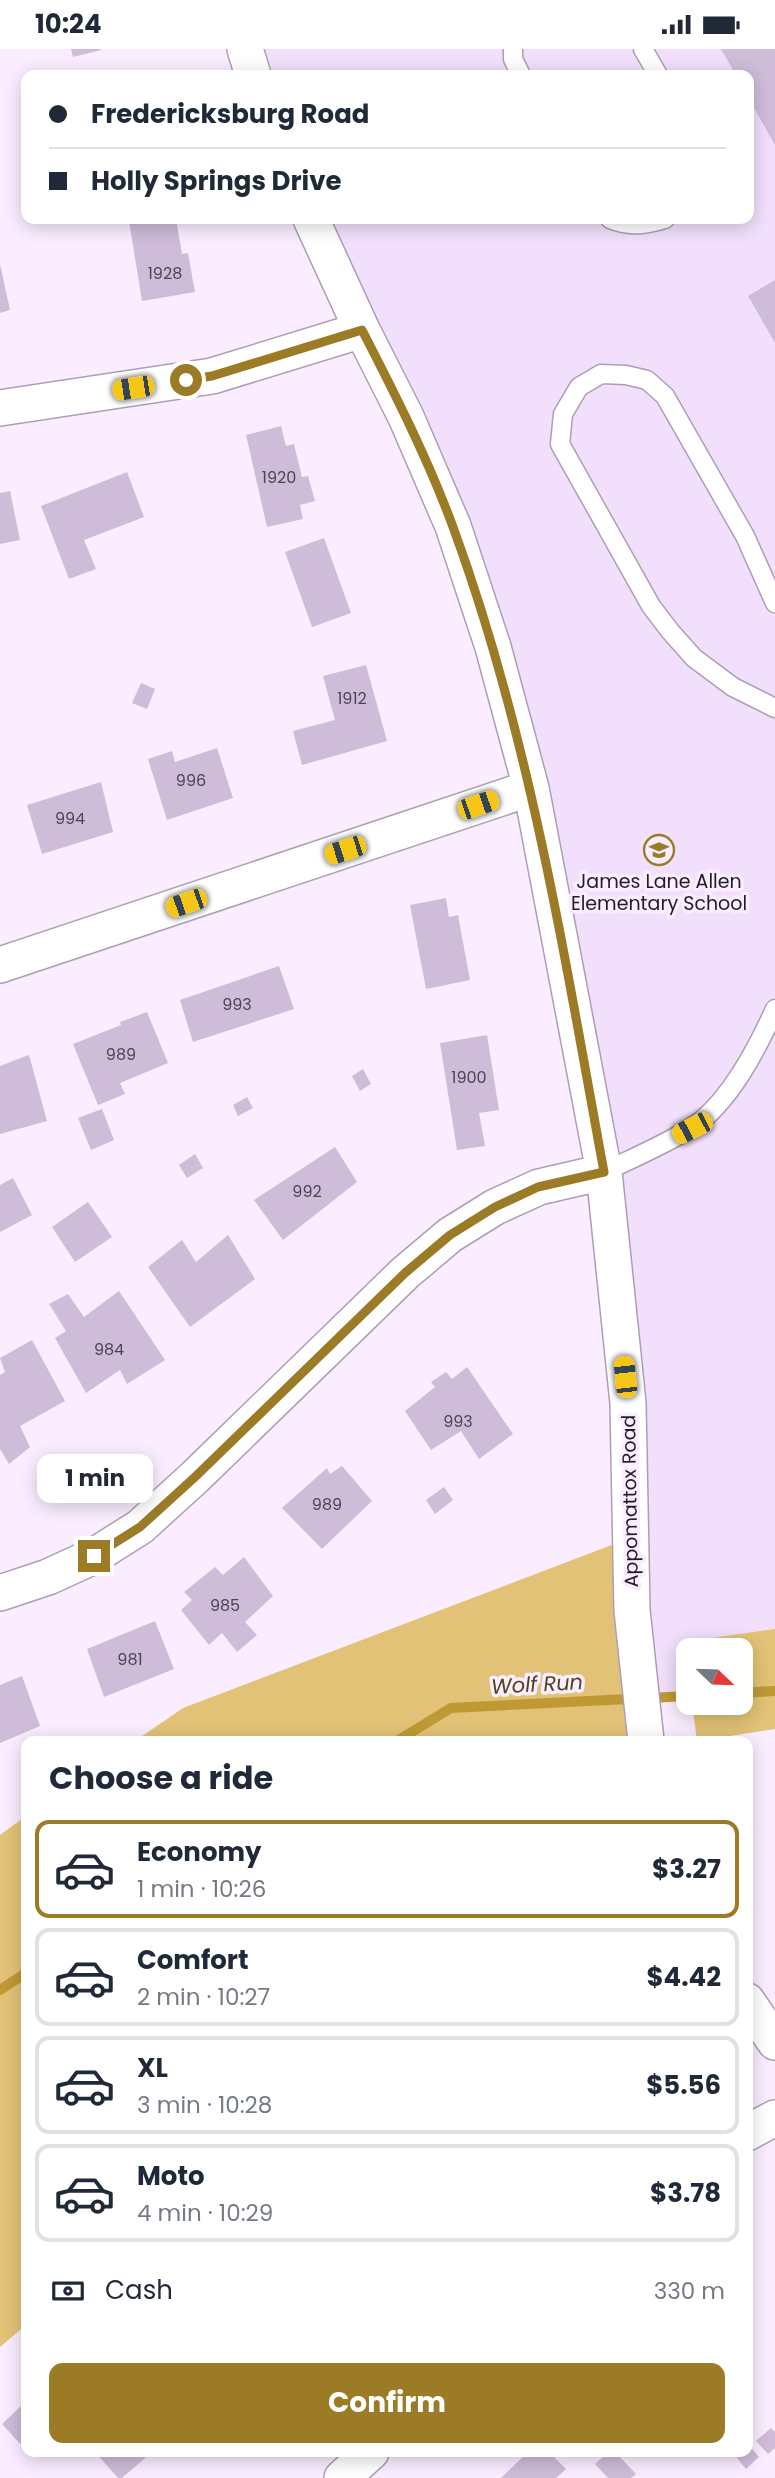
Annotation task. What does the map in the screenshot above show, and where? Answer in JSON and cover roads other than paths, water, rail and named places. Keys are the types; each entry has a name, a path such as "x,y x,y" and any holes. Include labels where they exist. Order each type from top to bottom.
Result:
{"street":[{"path":"245,49 251,70"},
{"name":"Appomattox Road","path":"313,224 406,417 453,526 492,647 531,788 604,1172 628,1403 632,1610 646,1736"},
{"path":"0,408 212,376 362,330"},
{"path":"0,965 531,788"},
{"path":"0,1593 48,1577 94,1556 140,1527 405,1273 450,1235 495,1207 538,1187 604,1172"},
{"path":"753,2010 775,2042"},
{"path":"753,2130 775,2118"}],"lane":[{"path":"513,49 513,59 518,70"},
{"path":"643,49 655,70"},
{"path":"775,603 745,536 665,396 647,380 626,375 601,374 579,387 563,415 560,444 650,605 694,658 733,687 775,708"},
{"path":"604,1172 692,1128 712,1111 746,1065 775,1009"}],"waterway":[{"name":"Wolf Run","path":"753,1692 775,1691"},
{"name":"Wolf Run","path":"405,1736 451,1708 676,1697"},
{"name":"Wolf Run","path":"0,1990 21,1976"}],"place":[{"name":"James Lane Allen Elementary School","path":"659,850"}]}
